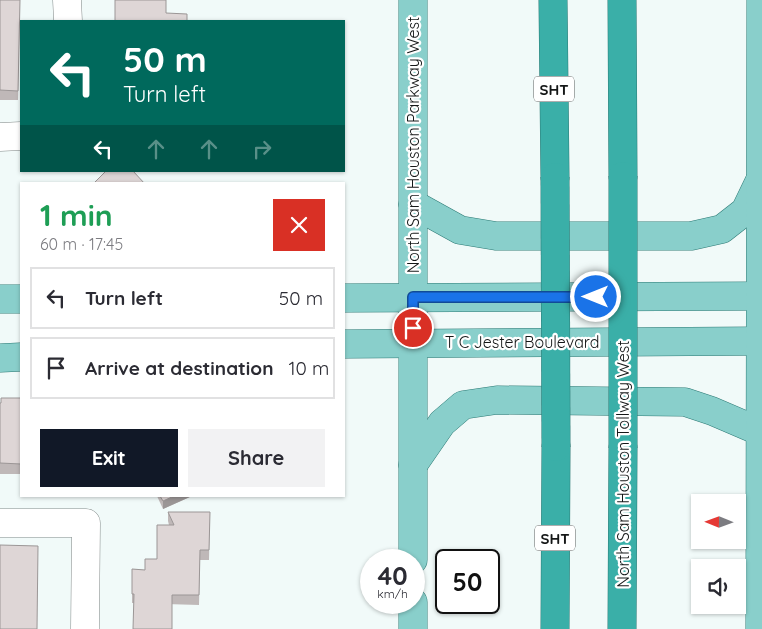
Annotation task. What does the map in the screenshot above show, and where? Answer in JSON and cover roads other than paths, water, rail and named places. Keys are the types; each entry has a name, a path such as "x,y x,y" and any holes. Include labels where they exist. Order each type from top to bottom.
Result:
{"highway":[{"name":"SHT","path":"553,0 556,447 555,629"},
{"name":"North Sam Houston Tollway West","path":"622,0 624,176 622,629"}],"main road":[{"name":"North Sam Houston Parkway West","path":"413,0 413,549"},
{"path":"760,629 761,0"},
{"path":"413,204 460,230 496,236 691,236 722,229 745,211 761,179"},
{"path":"345,298 761,296"},
{"path":"0,299 20,299"},
{"name":"T C Jester Boulevard","path":"345,344 761,341"},
{"path":"0,358 20,358"},
{"path":"413,464 442,423 463,404 497,400 685,402 712,411 761,432"},
{"path":"413,614 413,629"}],"street":[{"path":"67,0 68,20"},
{"path":"0,137 20,136"},
{"path":"0,523 86,523 85,629"}]}
